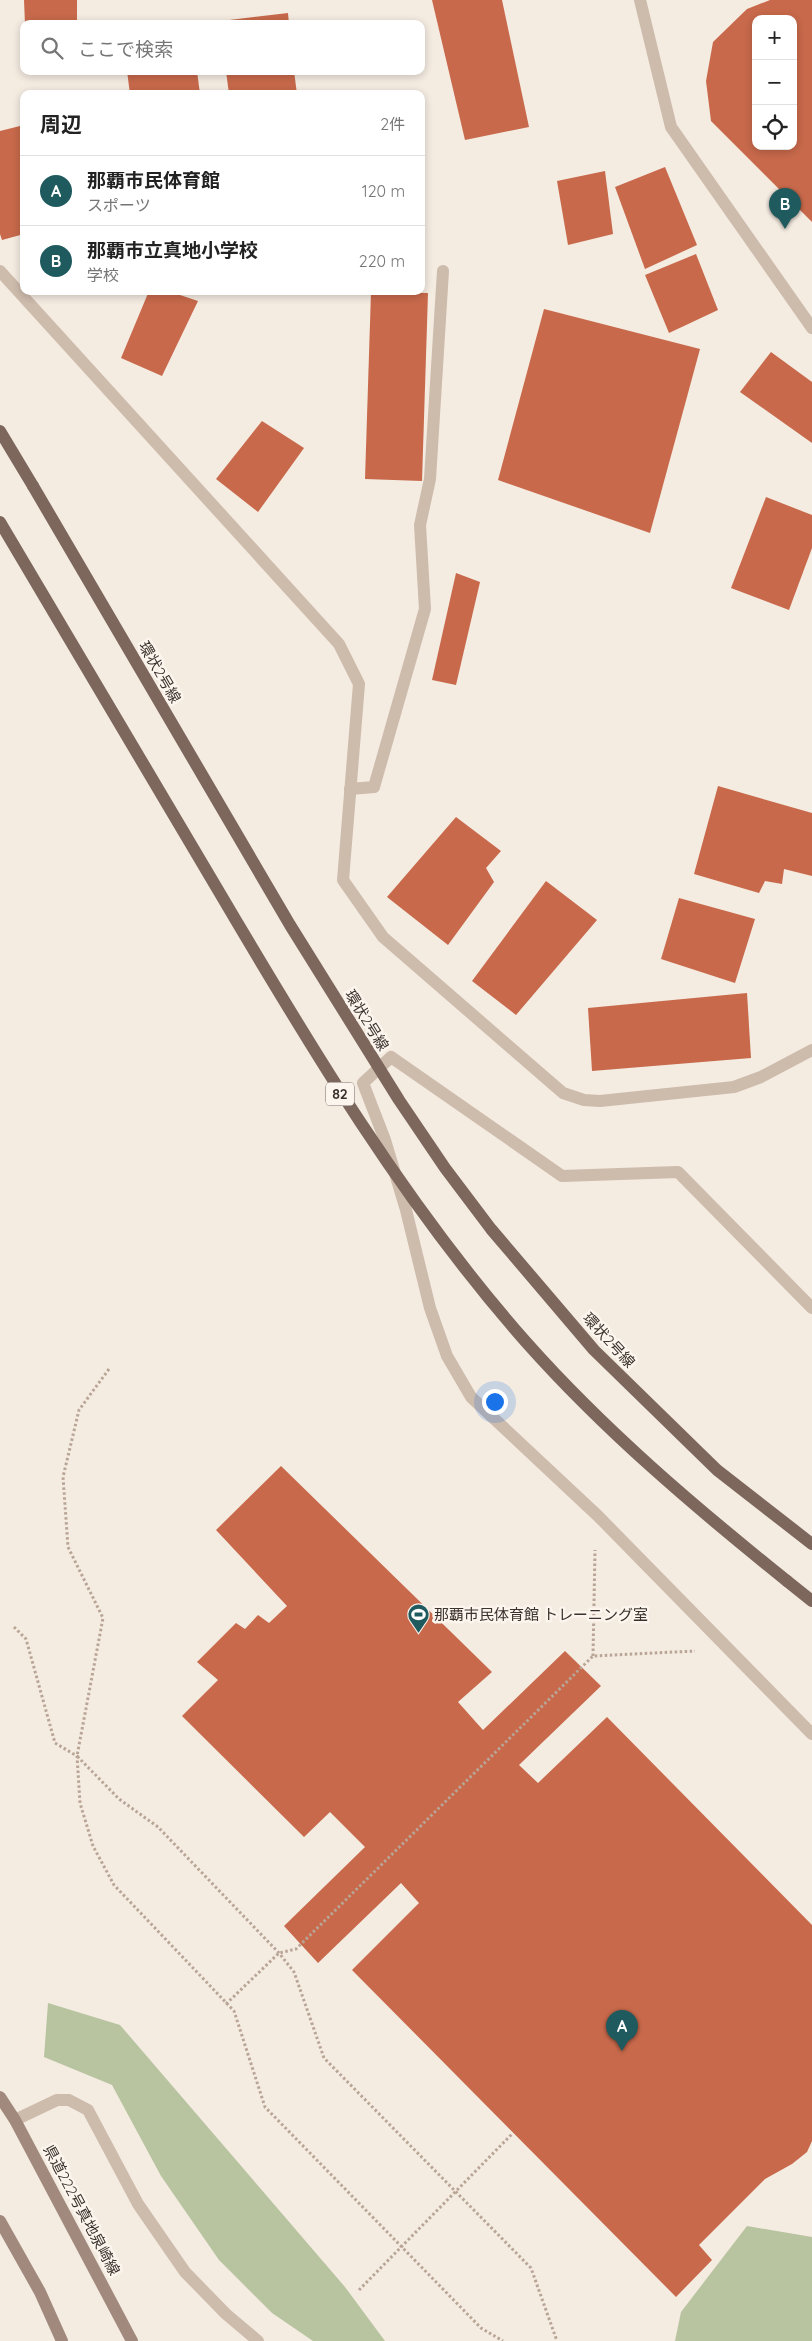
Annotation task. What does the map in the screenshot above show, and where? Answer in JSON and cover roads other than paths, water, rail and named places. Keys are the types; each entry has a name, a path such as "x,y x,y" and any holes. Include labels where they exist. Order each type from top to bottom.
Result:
{"main road":[{"name":"環状2号線","path":"0,431 290,925 399,1100 445,1168 491,1228 594,1350 717,1470 812,1544"},
{"name":"82","path":"0,522 334,1084 426,1218 488,1297 578,1398 706,1515 812,1601"},
{"name":"県道222号真地泉崎線","path":"0,2097 15,2120 132,2341"},
{"path":"0,2221 40,2292 62,2341"}],"street":[{"path":"640,0 671,127 812,328"},
{"path":"0,271 20,293"},
{"path":"350,789 374,787 425,609 420,525 430,479 443,271"},
{"path":"22,295 339,644 359,684 343,880 383,937 563,1093 584,1100 600,1101 734,1087 761,1078 812,1050"},
{"path":"812,1308 678,1172 562,1176 390,1057 363,1082 385,1140 406,1210 430,1308 447,1356 471,1397 598,1516 812,1734"},
{"path":"15,2120 45,2104 57,2100 69,2100 79,2103 88,2110 138,2204 185,2272 226,2314 258,2341"}],"place":[{"name":"那覇市立真地小学校","path":"785,229"},
{"name":"那覇市民体育館 トレーニング室","path":"418,1633"},
{"name":"那覇市民体育館","path":"622,2051"}]}
